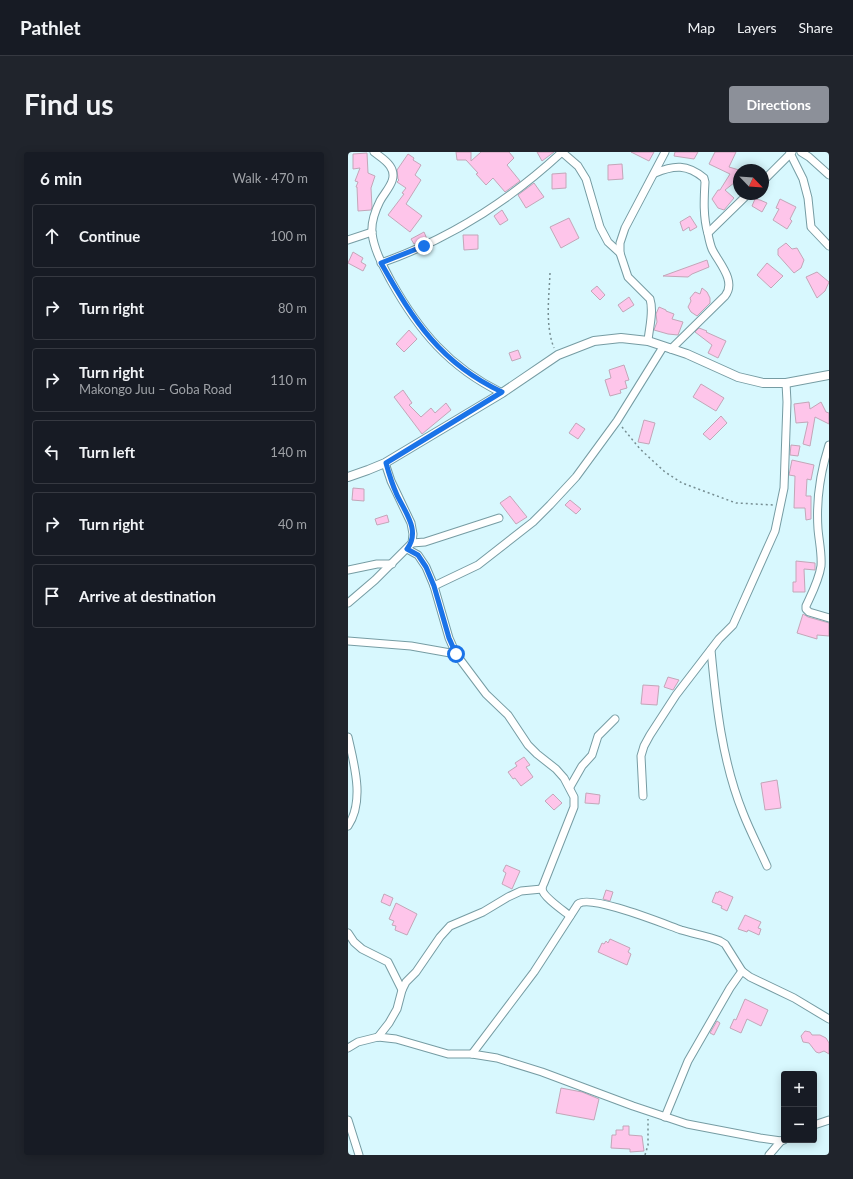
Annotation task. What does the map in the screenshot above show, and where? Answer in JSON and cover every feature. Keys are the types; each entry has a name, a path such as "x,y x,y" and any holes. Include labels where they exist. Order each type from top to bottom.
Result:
{"street":[{"path":"374,152 390,166 393,178 392,183 380,201 373,217 372,232 381,263 413,316 439,348 469,374 502,392"},
{"path":"381,263 424,246 473,220 497,205 562,152 578,166 586,179 600,227 608,242 620,253"},
{"path":"648,341 652,311 650,298 628,277 620,253 620,243 625,228 665,152"},
{"path":"801,152 809,157 829,175"},
{"path":"769,174 791,153 804,179 808,198 811,227 829,246"},
{"path":"434,586 478,565 533,522 576,477 667,348 728,292 729,282 712,248 708,233 704,213 704,178 698,174 677,167 671,167 654,173"},
{"path":"708,233 742,200"},
{"path":"348,240 372,232"},
{"path":"348,476 386,463 502,392 558,355 594,342 621,338 648,341 686,354 738,377 762,383 786,383 829,375"},
{"path":"642,796 641,756 644,746 676,695 719,639 733,625 775,531 784,488 787,402 786,383"},
{"path":"829,445 818,487 817,506 821,566 817,581 806,606 807,611 829,618"},
{"path":"348,603 375,580 412,543 413,534 411,523 391,481 386,463"},
{"path":"412,543 425,542 499,518"},
{"path":"407,549 418,555 423,561 434,586 449,638 456,654 486,694 508,715 528,745 556,769 570,787 574,796 574,807 542,889 550,899 570,916"},
{"path":"348,570 377,564 392,564"},
{"path":"348,641 411,646 456,654"},
{"path":"711,650 716,707 730,774 743,812 767,866"},
{"path":"570,787 582,766 592,755 598,736 615,719"},
{"path":"348,737 354,767 357,798 354,818 348,826"},
{"path":"378,1037 394,1015 406,982 420,967 440,937 450,926 483,912 521,891 542,889"},
{"path":"472,1054 534,972 580,902 589,901 634,913 681,930 720,941 725,944 742,971 750,977 794,998 829,1019"},
{"path":"348,933 354,942 362,948 388,962 402,990"},
{"path":"665,1116 688,1061 730,988 742,971"},
{"path":"348,1048 358,1042 378,1037 396,1039 448,1054 472,1054 497,1058 542,1072 647,1111 711,1130 781,1140"},
{"path":"348,1120 359,1155"},
{"path":"817,1124 829,1120"},
{"path":"769,1155 781,1141"}],"path":[{"path":"550,273 548,325 550,339 558,355"},
{"path":"616,421 640,450 665,472 682,483 736,503 764,506 781,505"},
{"path":"645,1155 648,1145 647,1111"}],"building":[{"path":"456,152 471,152 471,161 481,152 509,152 514,158 507,165 520,181 505,192 493,178 486,185 476,174 478,173 466,160 457,160"},
{"path":"537,152 554,152 542,161"},
{"path":"631,152 654,152 649,161"},
{"path":"675,152 698,152 694,159 674,156"},
{"path":"715,152 736,152 729,167 733,168 733,184 725,190 733,197 733,199 724,210 718,208 712,199 718,190 720,190 730,174 709,164"},
{"path":"367,153 368,173 375,176 371,188 372,207 371,210 358,211 356,187 358,182 355,181 360,168 353,169 353,154"},
{"path":"408,154 414,158 413,160 421,165 415,175 421,180 406,204 422,216 410,232 388,215 404,194 402,193 406,188 397,182 399,180 397,170"},
{"path":"622,164 623,179 608,180 608,165"},
{"path":"566,173 566,188 552,189 552,174"},
{"path":"534,183 544,197 526,208 518,195"},
{"path":"780,199 796,207 790,219 792,221 787,229 773,220 779,209 776,208"},
{"path":"755,200 760,200 767,203 762,212 752,206"},
{"path":"502,210 508,220 500,225 494,216"},
{"path":"690,216 697,227 690,231 689,227 683,231 680,222"},
{"path":"569,218 579,238 561,248 550,227"},
{"path":"424,232 427,239 414,244 411,239"},
{"path":"463,235 478,235 478,249 464,250"},
{"path":"786,243 792,249 797,248 804,260 801,268 794,273 778,255 778,249"},
{"path":"353,252 363,258 361,262 366,265 363,271 348,263"},
{"path":"707,260 709,267 688,277 663,276"},
{"path":"767,263 783,276 771,288 757,275"},
{"path":"817,272 829,282 825,291 817,298 806,277"},
{"path":"597,286 605,295 600,300 591,291"},
{"path":"702,288 707,292 710,298 710,303 697,316 691,312 688,307 691,301 690,298 695,292 700,294"},
{"path":"629,297 634,305 623,312 618,305"},
{"path":"659,307 674,314 672,319 683,322 678,335 654,330 657,322 656,314"},
{"path":"699,328 726,341 718,358 708,353 712,345 695,332"},
{"path":"409,330 417,339 404,352 396,344"},
{"path":"518,350 521,358 512,361 509,353"},
{"path":"624,365 629,380 625,381 627,388 620,390 621,393 610,396 605,380 611,378 609,370"},
{"path":"701,384 724,398 716,411 693,397"},
{"path":"403,390 412,403 409,405 421,417 431,408 435,413 446,403 451,410 422,434 394,397"},
{"path":"809,402 810,409 821,402 826,412 829,413 829,424 815,417 810,446 803,444 808,422 796,423 794,404"},
{"path":"721,416 727,423 710,440 703,434"},
{"path":"644,420 655,423 649,444 638,442"},
{"path":"576,423 585,429 578,439 569,433"},
{"path":"791,445 800,446 798,456 790,455"},
{"path":"792,460 814,465 811,480 807,479 806,496 811,496 811,519 806,520 805,508 794,508 795,476 789,475"},
{"path":"353,488 364,489 364,501 352,500"},
{"path":"510,496 527,517 516,524 500,503"},
{"path":"570,500 581,509 576,514 565,505"},
{"path":"387,515 389,522 377,525 375,519"},
{"path":"796,561 815,563 815,570 804,569 805,592 793,592 793,582 796,582"},
{"path":"803,614 829,623 829,636 817,635 817,639 797,633"},
{"path":"668,677 679,680 673,690 664,687"},
{"path":"643,685 659,686 657,705 641,704"},
{"path":"524,757 530,765 526,767 533,777 521,786 508,772 517,766 515,763"},
{"path":"777,780 781,808 765,810 761,783"},
{"path":"586,793 600,795 599,804 585,803"},
{"path":"553,794 562,803 554,810 545,801"},
{"path":"506,865 520,871 512,889 502,884 506,873 503,871"},
{"path":"606,890 613,892 610,901 603,899"},
{"path":"719,891 733,897 727,911 721,908 722,906 712,902 716,892 718,893"},
{"path":"384,894 393,898 390,906 381,902"},
{"path":"396,903 417,914 407,935 395,930 396,926 392,925 394,921 389,919"},
{"path":"745,915 761,922 758,928 761,929 759,935 748,930 747,932 738,929"},
{"path":"610,939 630,948 628,952 631,954 627,965 598,952 602,943 604,944 606,941 608,943"},
{"path":"745,999 768,1010 761,1026 747,1019 741,1033 730,1028 734,1019 736,1020"},
{"path":"717,1021 720,1023 714,1035 710,1033"},
{"path":"805,1031 810,1032 812,1035 820,1035 826,1038 829,1043 829,1054 824,1051 819,1053 816,1052 809,1043 803,1042 801,1036"},
{"path":"561,1088 582,1092 599,1099 594,1120 556,1113"},
{"path":"623,1126 629,1126 629,1135 642,1136 644,1151 630,1152 630,1149 611,1148 612,1135 616,1135 616,1130 623,1130"}],"route":[{"path":"424,246 381,263 400,297 413,316 439,348 469,374 486,385 502,392 408,448 386,463 391,481 411,523 413,534 412,543 407,549 418,555 426,567 434,586 449,638 456,654"}]}
